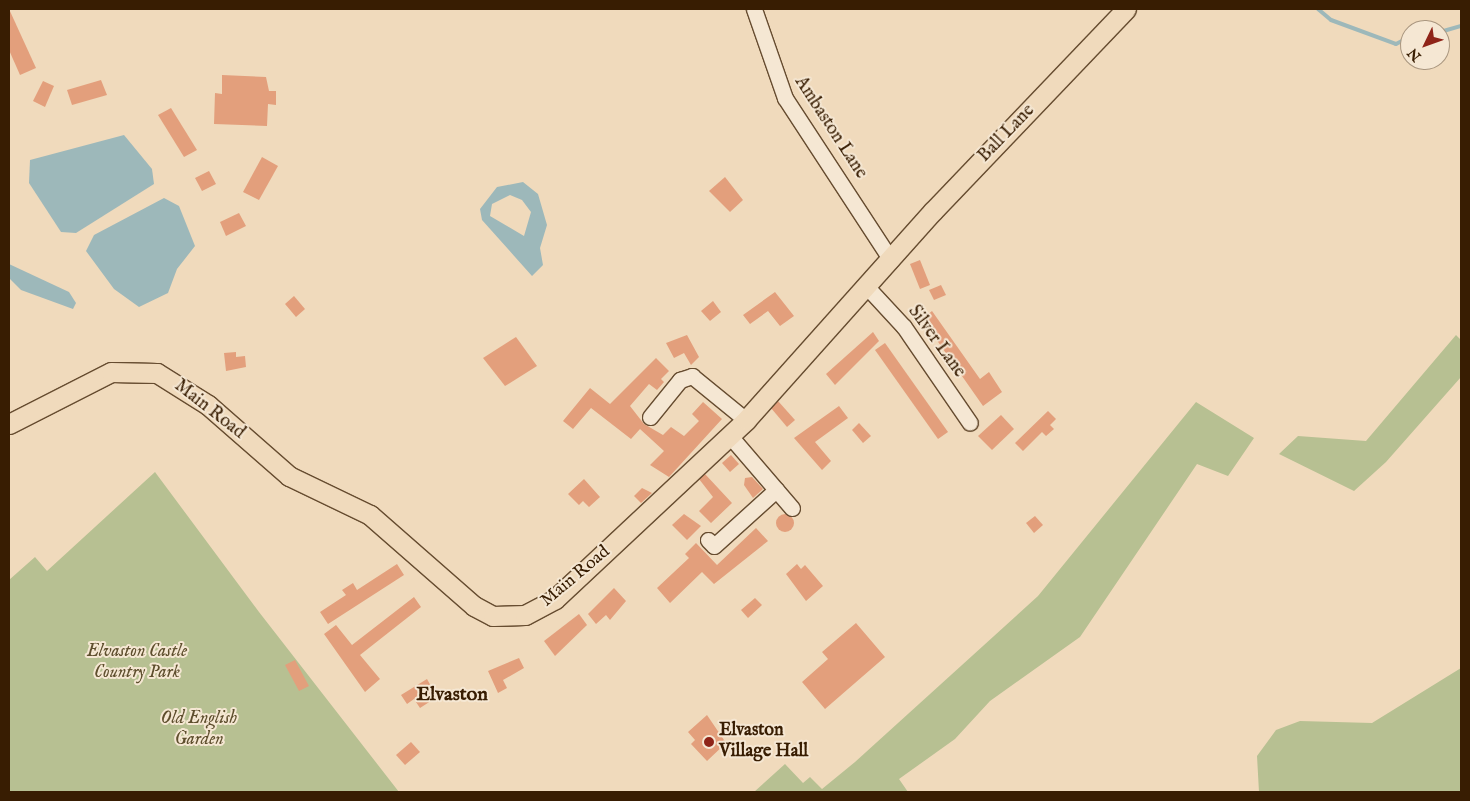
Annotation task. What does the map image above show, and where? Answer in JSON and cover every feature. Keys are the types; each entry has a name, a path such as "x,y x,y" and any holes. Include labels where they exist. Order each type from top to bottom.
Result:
{"main road":[{"name":"Ball Lane","path":"891,260 1126,9"},
{"name":"Main Road","path":"9,424 111,372 142,370 164,376 208,405 289,476 370,515 474,606 499,617 525,615 555,599 730,436 891,260"}],"street":[{"name":"Ambaston Lane","path":"754,9 785,98 891,260"},
{"name":"Silver Lane","path":"866,287 904,328 970,423"},
{"path":"650,417 680,380 692,376 746,420"},
{"path":"730,436 792,508"},
{"path":"708,540 714,546 776,490"}],"green space":[{"path":"1456,335 1461,340 1461,377 1386,462 1354,491 1279,454 1298,436 1366,441"},
{"path":"1196,402 1254,438 1228,476 1197,464 1080,637 990,701 955,739 899,779 908,792 754,792 785,764 803,783 810,777 822,789 855,762 1038,596"},
{"name":"Elvaston Castle Country Park","path":"155,472 259,612 399,792 9,792 9,580 35,557 47,571"},
{"path":"1461,668 1461,792 1259,792 1257,756 1276,730 1300,721 1372,723"}],"water":[{"path":"124,135 152,169 154,184 76,233 61,232 29,183 30,160"},
{"path":"523,182 538,194 547,225 540,248 543,265 532,276 482,220 480,209 497,187","holes":["510,195 522,200 531,212 524,236 490,216 492,204"]},
{"path":"164,198 179,206 195,246 177,269 168,293 139,307 114,289 86,251 94,235"},
{"path":"9,264 69,292 76,303 73,309 21,290 9,278"}],"building":[{"path":"9,9 36,68 20,75 9,50"},
{"path":"222,75 266,77 269,91 276,91 276,105 268,104 267,126 214,124 215,93 222,94"},
{"path":"101,80 107,95 72,105 67,90"},
{"path":"43,81 54,86 45,107 33,101"},
{"path":"171,108 197,150 184,157 158,115"},
{"path":"262,157 278,166 259,200 243,192"},
{"path":"209,171 216,184 202,191 195,178"},
{"path":"725,177 743,200 730,212 709,191"},
{"path":"239,213 246,226 226,236 220,222"},
{"path":"920,260 930,285 920,289 910,264"},
{"path":"941,285 946,295 934,300 929,290"},
{"path":"775,292 794,316 780,326 768,311 750,324 743,315"},
{"path":"294,296 305,309 296,317 285,304"},
{"path":"713,301 721,312 710,321 701,311"},
{"path":"932,311 980,379 989,372 1002,392 983,406 922,319"},
{"path":"873,332 879,341 835,385 826,374"},
{"path":"687,335 699,357 691,365 684,353 674,358 666,343"},
{"path":"516,337 537,366 505,386 483,358"},
{"path":"885,343 948,432 938,439 875,350"},
{"path":"236,352 236,357 245,356 246,367 226,371 224,353"},
{"path":"656,358 669,371 661,379 664,382 657,390 649,384 630,406 644,424 663,435 671,427 684,436 699,421 692,414 703,402 722,419 669,477 650,465 664,451 640,429 631,439 591,408 573,429 563,421 590,388 610,404"},
{"path":"778,401 795,420 787,427 771,408"},
{"path":"839,406 848,418 815,442 831,461 822,470 794,438"},
{"path":"1048,411 1056,419 1050,425 1054,429 1046,436 1042,432 1023,451 1015,443"},
{"path":"1001,415 1014,429 992,450 978,436"},
{"path":"859,423 871,436 863,443 852,430"},
{"path":"731,455 739,464 730,472 722,463"},
{"path":"705,474 732,503 711,523 699,511 713,497 699,479"},
{"path":"752,477 763,489 753,498 744,485 745,478"},
{"path":"584,479 600,497 589,507 583,501 579,505 568,494"},
{"path":"642,488 652,493 641,503 634,496"},
{"path":"684,514 701,526 687,540 672,525"},
{"path":"781,514 789,514 794,519 792,530 781,532 776,527 776,519"},
{"path":"1035,516 1043,525 1034,533 1026,523"},
{"path":"756,528 768,541 714,584 702,572 670,603 657,588 689,558 685,554 696,543 717,565"},
{"path":"397,564 404,575 328,624 320,612 346,595 342,590 353,583 357,590"},
{"path":"797,564 801,569 805,565 823,586 806,601 786,574"},
{"path":"614,588 626,601 610,620 606,615 596,624 588,614"},
{"path":"414,597 421,607 360,655 380,679 365,692 324,634 336,625 352,645"},
{"path":"755,598 762,605 748,618 741,610"},
{"path":"579,614 587,625 555,656 544,641"},
{"path":"856,623 885,657 825,709 802,682 828,659 822,652"},
{"path":"519,658 524,668 503,680 507,688 498,693 488,671"},
{"path":"295,660 309,686 299,691 285,665"},
{"path":"427,679 437,697 420,708 414,699 407,704 401,695"},
{"name":"Elvaston Village Hall","path":"707,715 726,743 707,761 691,744 695,740 688,732"},
{"path":"411,742 420,752 405,765 396,755"}],"waterway":[{"path":"1318,9 1331,20 1396,44 1400,42"},
{"path":"1450,29 1461,26"}],"place":[{"name":"Elvaston Village Hall","path":"709,742"}],"district":[{"name":"Elvaston","path":"452,694"}],"park label":[{"name":"Old English Garden","path":"199,730"}]}
